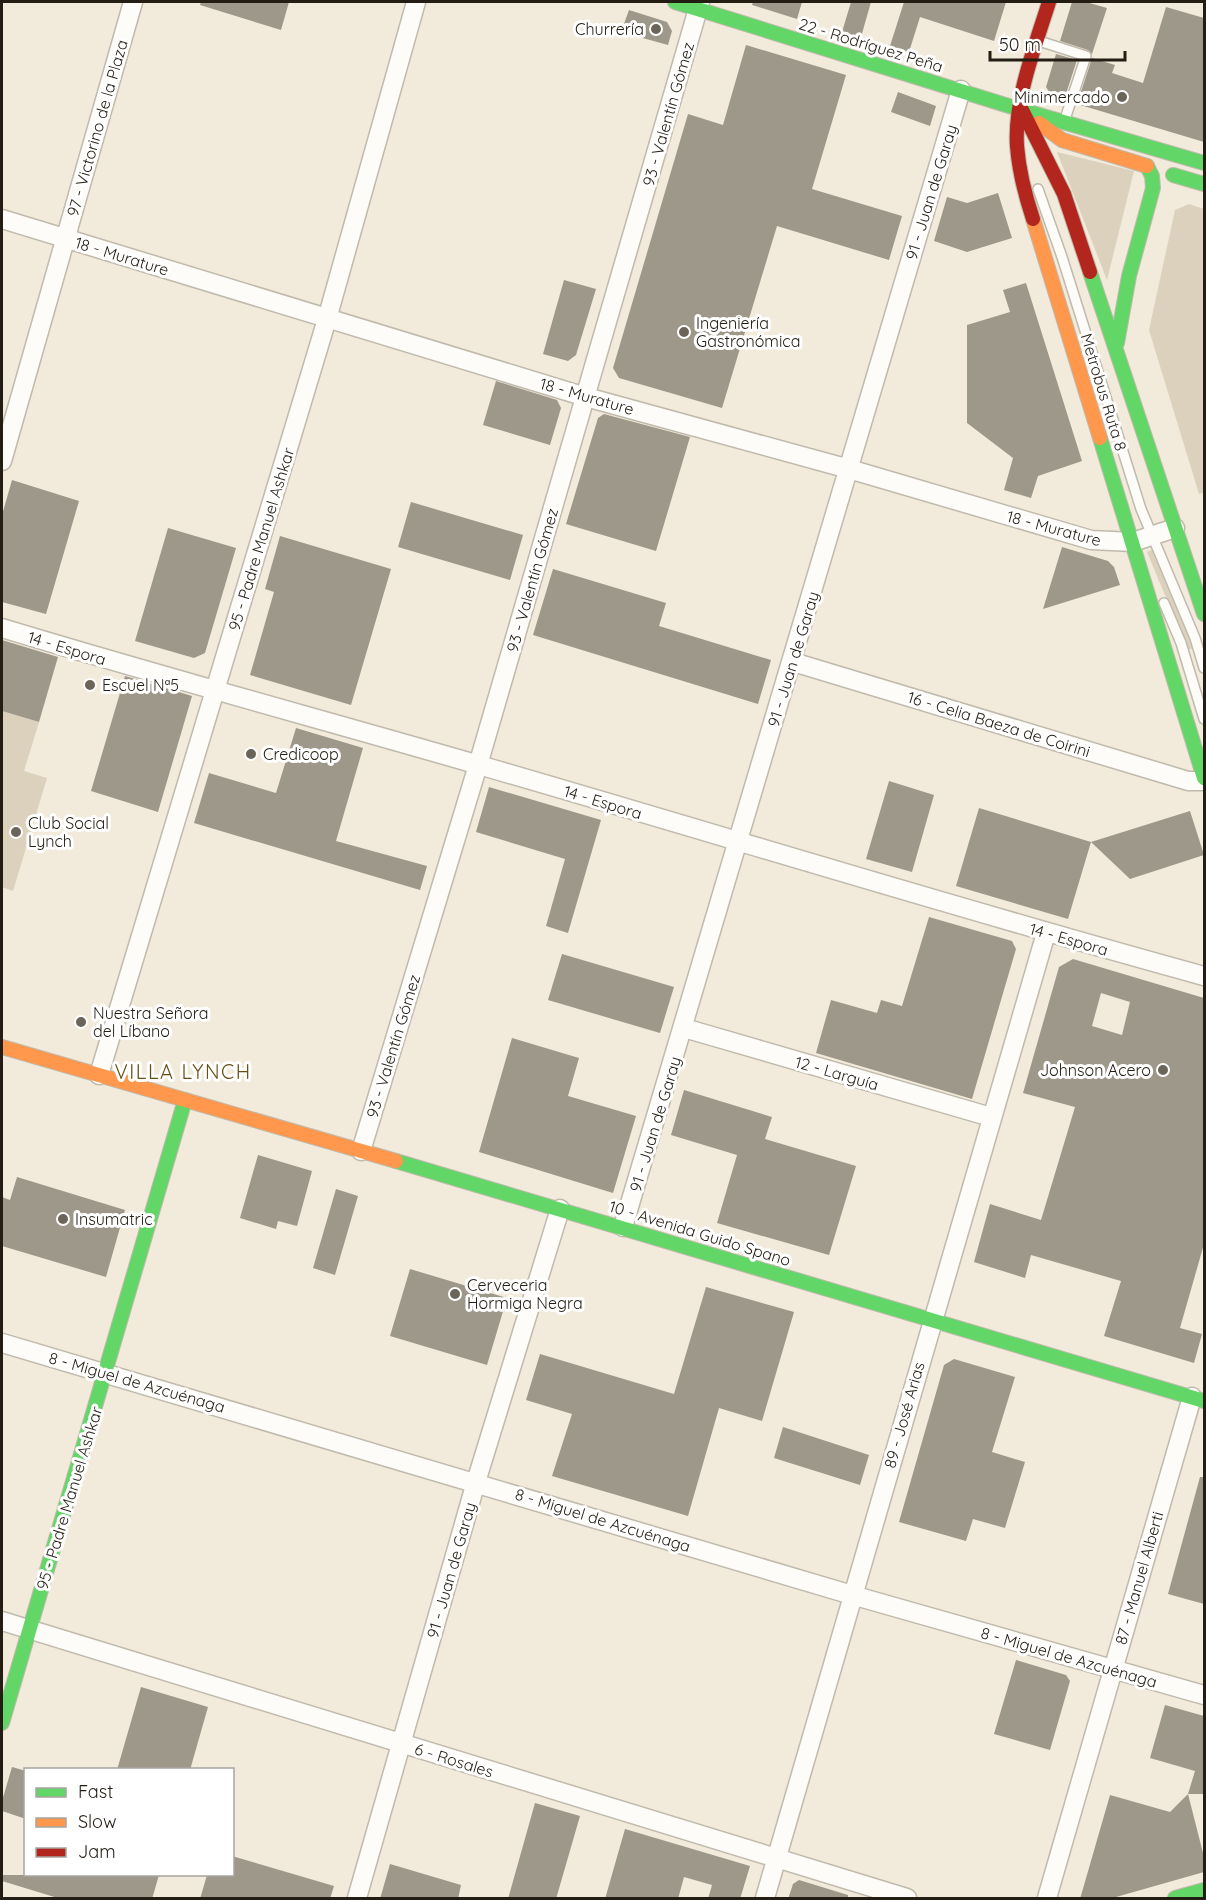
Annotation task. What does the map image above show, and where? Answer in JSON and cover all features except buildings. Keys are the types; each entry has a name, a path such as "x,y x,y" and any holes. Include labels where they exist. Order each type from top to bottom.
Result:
{"main road":[{"name":"22 - Rodríguez Peña","path":"675,2 699,5 1022,110 1204,163"},
{"path":"1049,2 1024,82 1017,145 1023,191 1204,780"},
{"name":"22 - Rodríguez Peña","path":"1022,110 1062,140 1147,166 1152,176 1153,188"},
{"path":"1022,110 1059,179 1175,528 1199,579 1204,614"},
{"path":"1116,348 1129,276 1153,188 1173,175 1204,184"},
{"name":"10 - Avenida Guido Spano","path":"2,1047 623,1227 1198,1399"},
{"name":"95 - Padre Manuel Ashkar","path":"2,1723 185,1100"},
{"path":"1175,1899 1204,1890"}],"street":[{"name":"97 - Victorino de la Plaza","path":"2,461 133,2"},
{"name":"95 - Padre Manuel Ashkar","path":"99,1075 327,319 416,2"},
{"name":"93 - Valentín Gómez","path":"361,1151 478,765 699,5"},
{"name":"91 - Juan de Garay","path":"623,1227 962,90"},
{"name":"18 - Murature","path":"2,219 586,397 849,469 1090,540 1132,542 1175,528"},
{"name":"14 - Espora","path":"2,628 216,693 478,765 1046,933 1204,976"},
{"name":"16 - Celia Baeza de Coirini","path":"793,662 1188,781 1204,780"},
{"name":"89 - José Arias","path":"765,1899 1046,933"},
{"name":"12 - Larguía","path":"684,1028 991,1117"},
{"name":"91 - Juan de Garay","path":"357,1899 476,1482 560,1209"},
{"name":"8 - Miguel de Azcuénaga","path":"2,1343 852,1595 1204,1695"},
{"name":"87 - Manuel Alberti","path":"1047,1899 1113,1669 1198,1399"},
{"name":"6 - Rosales","path":"2,1620 907,1899"}],"lane":[{"path":"1037,40 1086,56 1064,123"},
{"path":"1022,110 1030,165"},
{"name":"Metrobus Ruta 8","path":"1033,176 1062,257 1141,509 1195,638 1204,668"},
{"path":"1132,542 1178,635 1204,719"}],"shaded area":[{"path":"1057,152 1134,171 1107,280"},
{"path":"1189,204 1204,209 1204,493 1199,494 1149,330 1175,210"},
{"path":"1152,550 1193,648 1188,650 1147,552"},
{"name":"Club Social Lynch","path":"2,711 39,722 24,771 47,778 13,891 2,887"}],"traffic: fast":[{"path":"675,2 1022,110 1204,163"},
{"path":"1117,343 1129,276 1153,188 1152,176 1147,166"},
{"path":"1173,175 1204,184"},
{"path":"1090,272 1204,614"},
{"path":"1100,438 1204,778"},
{"path":"2,1723 185,1100"},
{"path":"396,1161 1204,1401"},
{"path":"1175,1898 1204,1890"}],"traffic: slow":[{"path":"1039,123 1062,140 1147,166"},
{"path":"1033,219 1100,438"},
{"path":"2,1047 396,1161"}],"traffic: jam":[{"path":"1033,219 1021,174 1017,128 1022,92 1049,2"},
{"path":"1022,110 1064,194 1090,272"}],"place":[{"name":"Churrería","path":"656,29"},
{"name":"Minimercado","path":"1122,97"},
{"name":"Ingeniería Gastronómica","path":"684,332"},
{"name":"Escuel Nª5","path":"90,685"},
{"name":"Credicoop","path":"251,754"},
{"name":"Club Social Lynch","path":"16,832"},
{"name":"Nuestra Señora del Líbano","path":"81,1022"},
{"name":"Johnson Acero","path":"1163,1070"},
{"name":"Insumatric","path":"63,1219"},
{"name":"Cerveceria Hormiga Negra","path":"455,1294"}],"district":[{"name":"VILLA LYNCH","path":"183,1072"}]}
